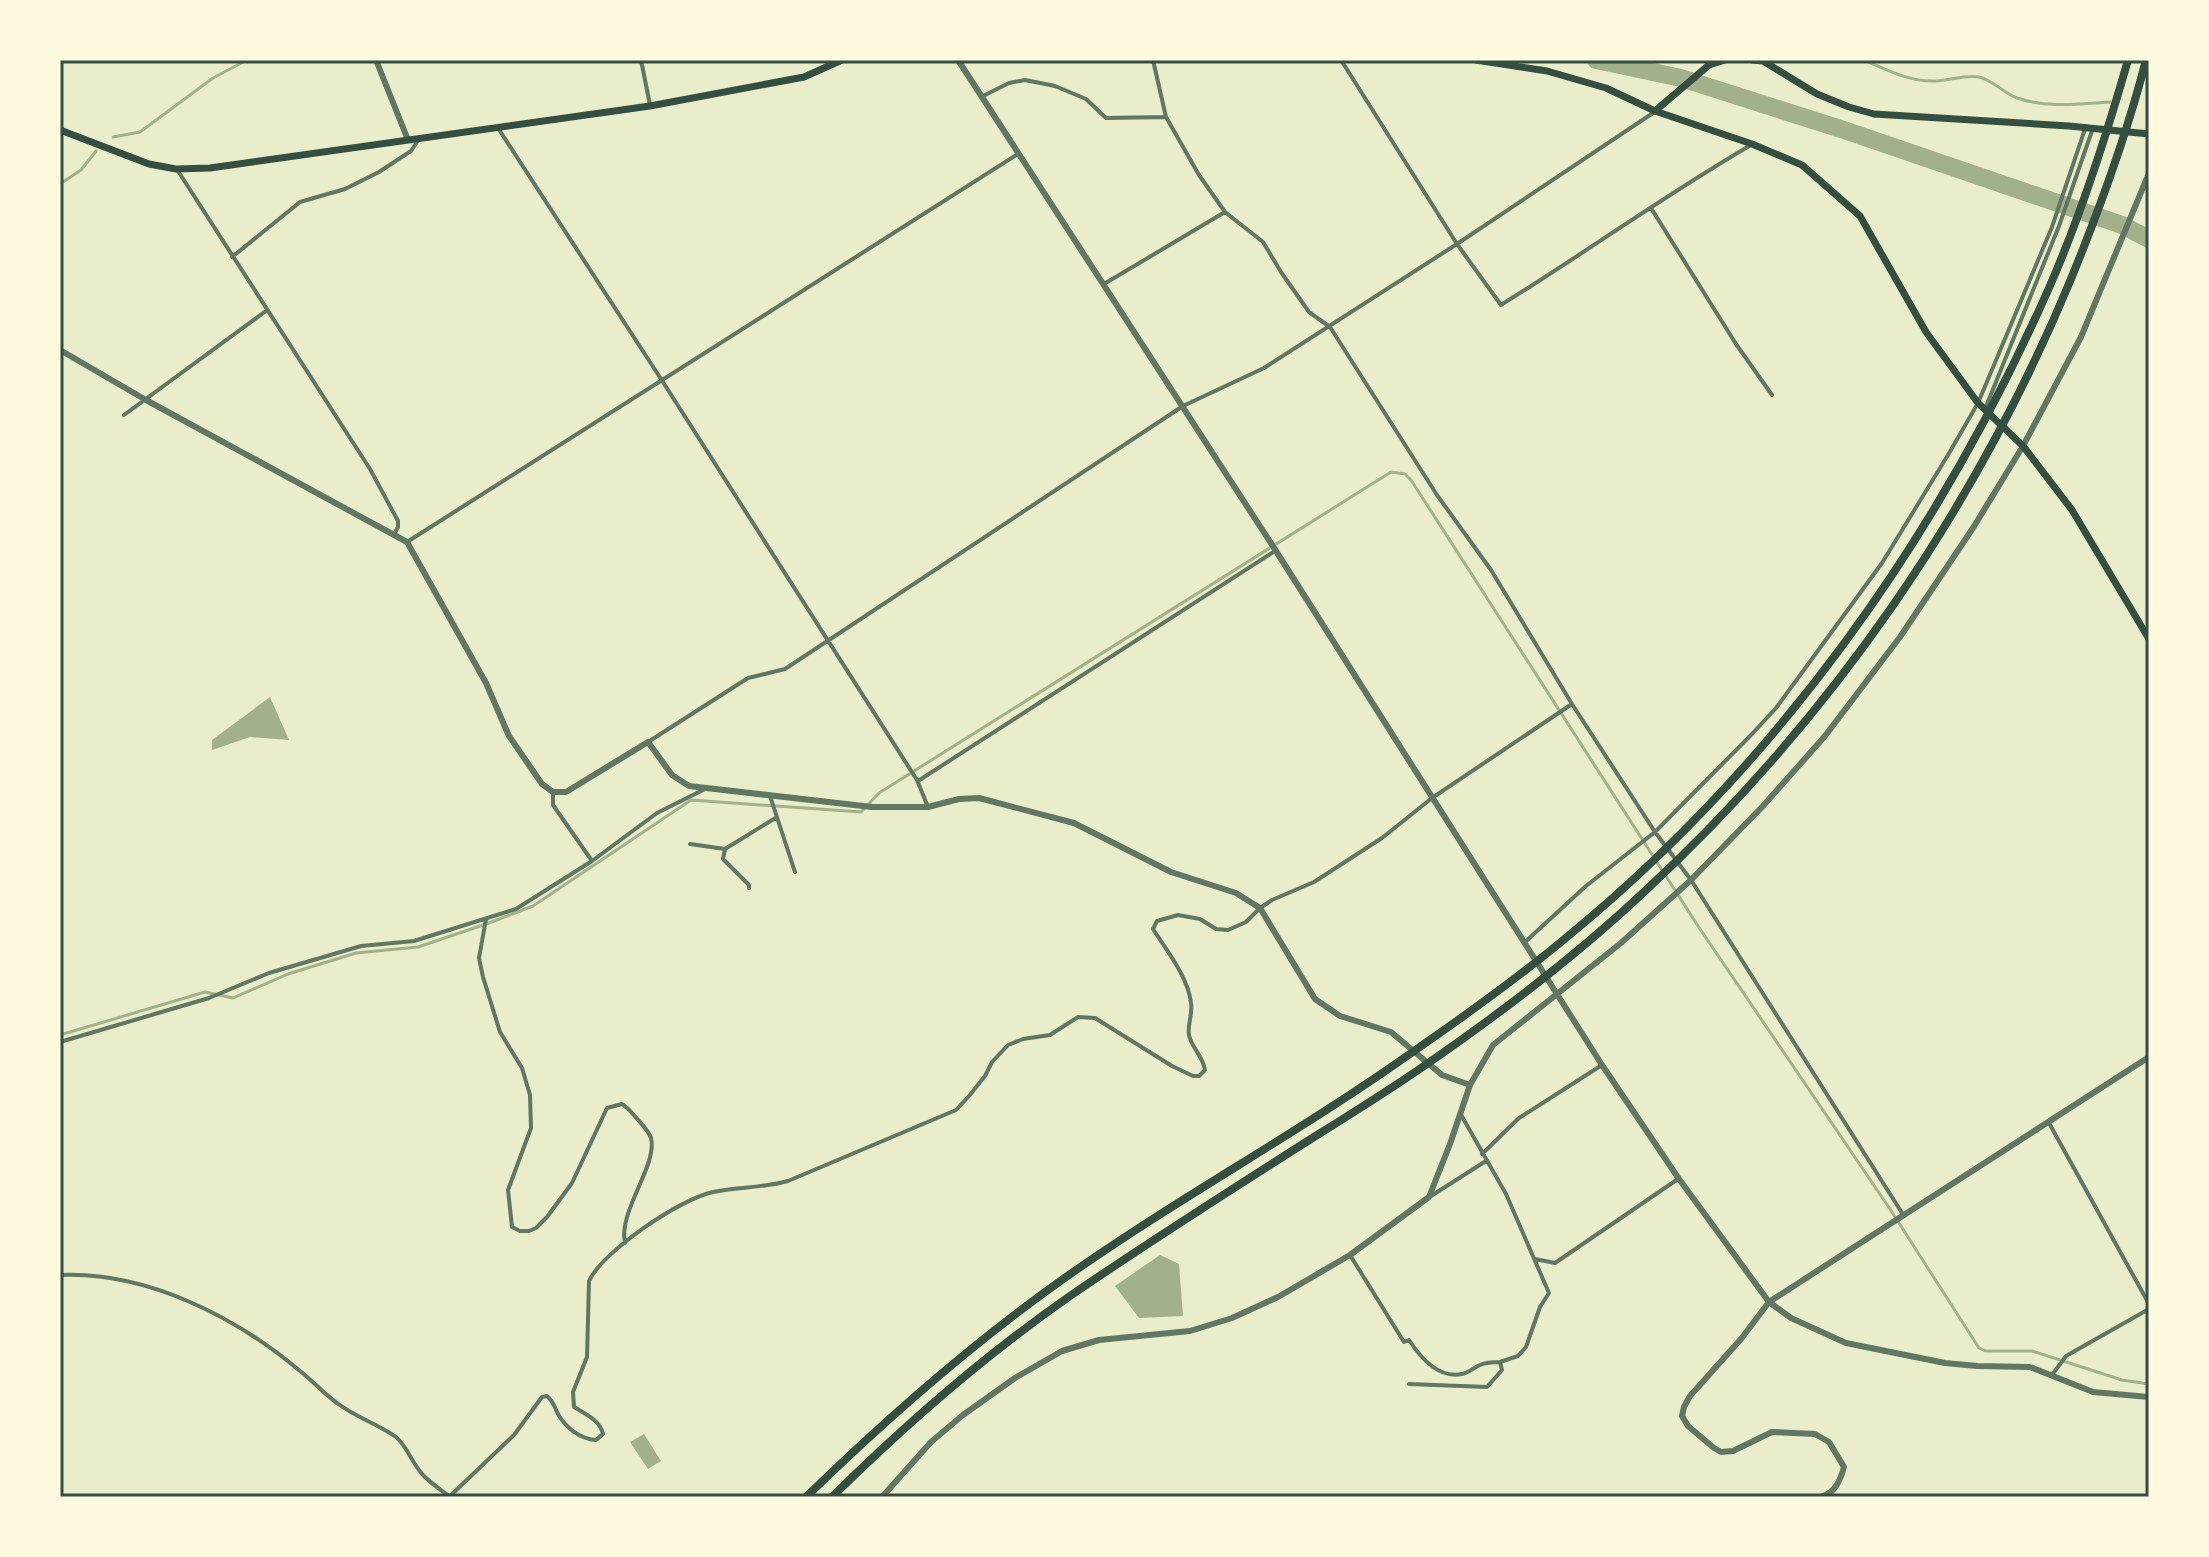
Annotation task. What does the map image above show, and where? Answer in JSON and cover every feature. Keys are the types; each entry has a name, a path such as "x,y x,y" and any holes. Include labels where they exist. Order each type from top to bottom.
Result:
{"highway":[{"path":"806,1497 916,1395 1056,1284 1138,1228 1408,1056 1546,954 1632,880 1743,768 1846,640 1906,557 1991,410 2074,227 2128,60"},
{"path":"832,1497 952,1387 1067,1299 1167,1231 1419,1070 1571,956 1665,873 1724,814 1855,660 1923,561 1982,464 2015,403 2081,256 2146,60"}],"main road":[{"path":"60,130 149,164 176,169 210,168 650,106 804,77 842,60"},
{"path":"1476,60 1547,71 1606,88 1655,111 1752,144 1802,165 1860,216 1926,332 1978,403 2023,446 2072,510 2149,639"},
{"path":"1655,111 1709,62 1725,60"},
{"path":"1753,60 1763,61 1817,94 1874,114 2149,134"}],"street":[{"path":"376,60 408,140"},
{"path":"641,60 650,106"},
{"path":"958,60 1276,550 1602,1065 1679,1179 1769,1302 1791,1318 1846,1343 1945,1363 2030,1367 2054,1372 2093,1392 2149,1397"},
{"path":"1153,60 1166,117 1199,175 1225,212 1263,242 1309,312 1330,327 1437,495 1491,570 1572,704 1655,832 1691,880 1903,1217"},
{"path":"1341,60 1457,244 1501,305 1752,144"},
{"path":"981,97 1009,83 1025,80 1055,86 1086,99 1106,118 1166,117"},
{"path":"60,350 407,542 486,683 509,736 542,784 553,792 566,792 748,678 785,669 1183,406 1264,368 1330,327 1655,111"},
{"path":"498,128 917,780 928,807"},
{"path":"1524,943 1586,886 1655,832 1776,708 1882,563 1978,403 2090,128"},
{"path":"1985,409 2059,226 2090,128"},
{"path":"232,257 300,202 345,189 379,172 411,151 419,139"},
{"path":"407,542 1018,154"},
{"path":"176,169 370,469 398,521 394,535"},
{"path":"1429,1197 1470,1085 1493,1045 1621,943 1691,880 1825,736 1900,637 2023,446 2081,337 2149,173"},
{"path":"1651,208 1736,344 1772,395"},
{"path":"1104,284 1225,212"},
{"path":"124,415 266,311"},
{"path":"917,780 1276,550"},
{"path":"60,1275 88,1273 134,1283 176,1295 219,1316 301,1371 341,1406 396,1438 424,1477 449,1496 514,1435 542,1397 547,1396 553,1401 559,1415 585,1439 596,1440 603,1434 597,1422 574,1407 573,1392 587,1357 589,1281 594,1271 663,1214 711,1192 788,1181 956,1110 1008,1045 1050,1035 1078,1017 1095,1018 1172,1066 1199,1076 1205,1070 1203,1060 1189,1036 1190,994 1153,929 1157,921 1178,915 1200,919 1216,929 1228,930 1246,922 1272,900 1314,882 1382,838 1432,798 1572,704"},
{"path":"648,742 672,775 689,786 770,798 872,807 928,807 959,799 979,798 1074,823 1171,872 1236,893 1260,908 1315,999 1340,1016 1391,1032 1442,1075 1470,1085"},
{"path":"60,1042 209,998 269,973 361,946 414,941 516,909 592,861 657,813 705,789"},
{"path":"553,792 553,805 592,861"},
{"path":"770,798 795,872"},
{"path":"690,844 725,849 776,815"},
{"path":"725,849 723,859 749,888"},
{"path":"486,919 479,958 483,977 500,1032 522,1068 530,1095 531,1128 508,1190 512,1227 529,1231 547,1217 572,1183 607,1108 622,1104 651,1136 648,1161 625,1223 625,1243"},
{"path":"1826,1496 1839,1484 1844,1467 1829,1442 1815,1434 1772,1432 1733,1451 1721,1452 1688,1426 1682,1416 1690,1396 1769,1302 2149,1057"},
{"path":"1482,1154 1519,1118 1602,1065"},
{"path":"1350,1255 1404,1342 1409,1340 1421,1358 1433,1367 1447,1373 1462,1374 1485,1363 1518,1356 1526,1347 1540,1307 1549,1293 1506,1194 1460,1113"},
{"path":"2049,1123 2149,1306 2065,1359 2054,1372"},
{"path":"882,1497 931,1442 963,1415 1015,1378 1062,1351 1099,1340 1190,1331 1232,1318 1278,1297 1350,1255 1429,1197 1486,1161"},
{"path":"1535,1259 1555,1263 1679,1179"},
{"path":"1409,1384 1487,1387 1502,1370 1500,1362"},
{"path":"1752,1497 1801,1497"}],"shaded area":[{"path":"270,697 289,740 250,737 212,750 212,740"},
{"path":"1160,1255 1179,1264 1183,1316 1139,1318 1115,1286"},
{"path":"644,1434 661,1461 648,1469 630,1442"}],"waterway":[{"path":"113,137 140,132 213,78 247,60"},
{"path":"1596,60 1681,78 1844,130 2122,225 2149,239"},
{"path":"1864,60 1917,80 1979,77 2017,98 2040,103 2110,102"},
{"path":"60,184 81,170 96,151"},
{"path":"60,1035 205,992 233,998 288,974 356,953 418,947 486,924 533,906 691,800 861,812 879,793 1391,472 1405,474 1698,926 1890,1209 1979,1348 1985,1351 2032,1351 2122,1380 2149,1384"}]}
